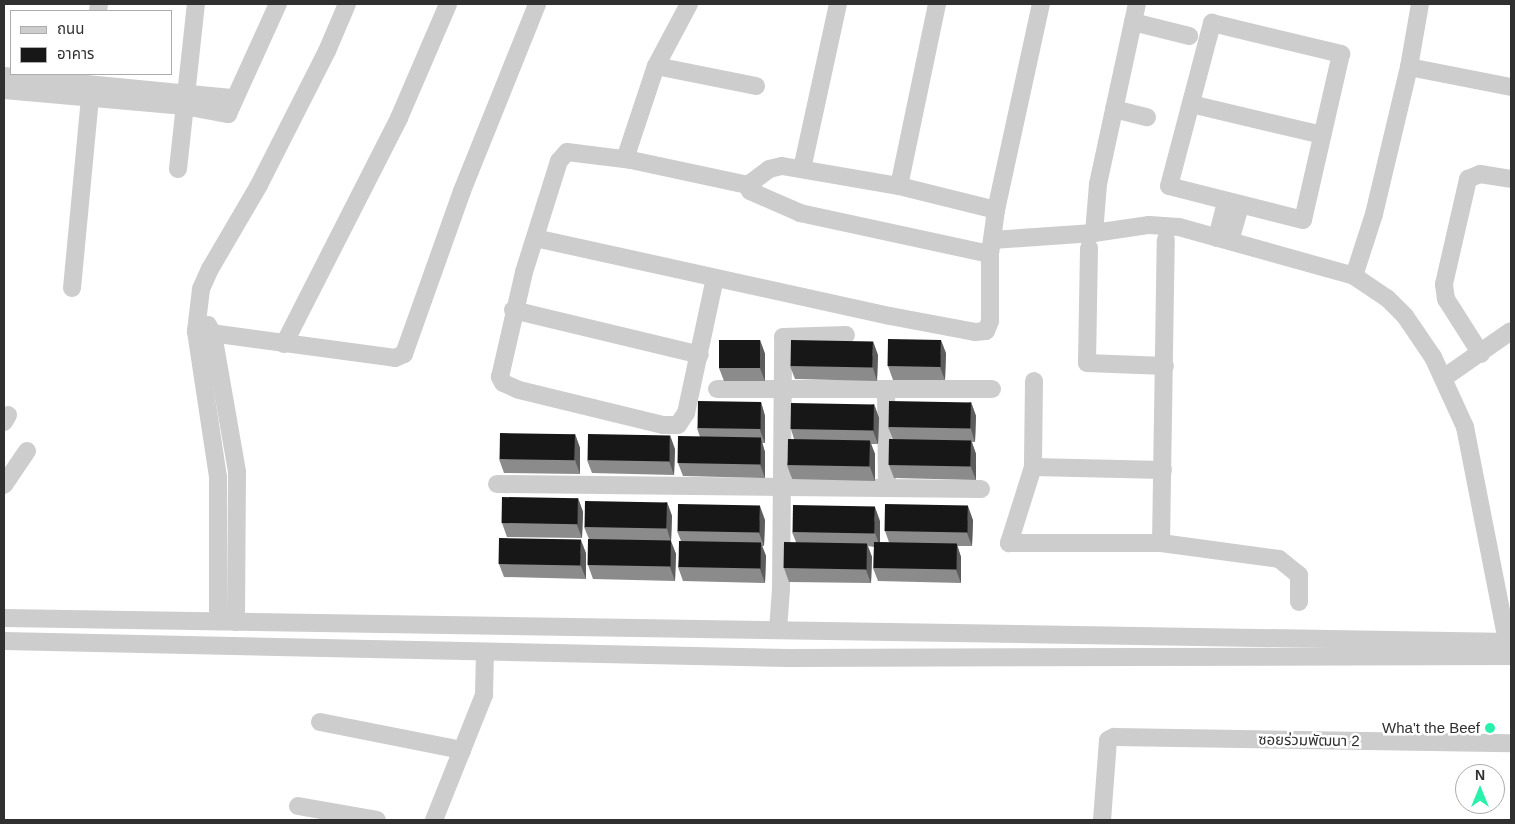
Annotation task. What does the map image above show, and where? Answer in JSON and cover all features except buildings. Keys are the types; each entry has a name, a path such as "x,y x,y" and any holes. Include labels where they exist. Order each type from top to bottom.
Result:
{"street":[{"path":"178,169 196,4"},
{"path":"4,76 91,85 231,106 278,4"},
{"path":"236,622 237,472 204,333 200,309 201,289 210,269 263,177 327,51 347,4"},
{"path":"284,344 398,118 448,4"},
{"path":"204,333 395,358 404,354 462,190 537,4"},
{"path":"625,159 656,66 689,4"},
{"path":"802,169 838,4"},
{"path":"900,186 937,4"},
{"path":"535,238 715,278 981,332 986,331 990,321 993,232 1041,4"},
{"path":"1137,4 1098,184 1091,241 1087,364 1165,366"},
{"path":"1350,275 1374,214 1409,67 1420,4"},
{"path":"1133,22 1189,36"},
{"path":"1212,23 1341,54 1303,220 1233,204 1169,186 1191,104 1212,23"},
{"path":"656,66 756,86"},
{"path":"1409,67 1511,86"},
{"path":"4,90 91,85"},
{"path":"72,288 91,85"},
{"path":"1191,104 1322,136"},
{"path":"1114,109 1147,117"},
{"path":"715,278 685,418 678,425 663,426 519,390 503,383 500,368 513,310 559,161 564,154 579,152 625,159 748,185 769,169 782,166 900,186 993,232"},
{"path":"1481,354 1446,299 1444,284 1468,179 1480,174 1511,178"},
{"path":"748,185 750,191 800,213 1040,237 1091,241 1166,226 1224,239 1350,275 1376,288 1405,316 1445,377 1465,427 1510,652"},
{"path":"1224,239 1233,204"},
{"path":"1161,543 1166,240"},
{"path":"513,310 700,355"},
{"path":"1445,377 1481,354 1511,331"},
{"path":"204,333 218,477 218,621"},
{"path":"778,630 782,485 781,390 783,337 846,335"},
{"path":"1034,381 1033,467 1009,543 1161,543 1279,559 1293,570 1289,576 1294,602"},
{"path":"717,389 992,389"},
{"path":"886,389 887,487"},
{"path":"4,485 27,452"},
{"path":"1033,467 1163,470"},
{"path":"497,484 782,485 981,489"},
{"path":"4,618 778,630 1510,652"},
{"path":"624,628 624,655"},
{"path":"4,641 788,658 1510,652"},
{"path":"434,820 484,695 485,652"},
{"path":"320,722 462,750"},
{"name":"ซอยร่วมพัฒนา 2","path":"1102,820 1108,740 1114,737 1511,743"},
{"path":"298,806 377,820"}],"place":[{"name":"Wha't the Beef","path":"1490,728"}]}
